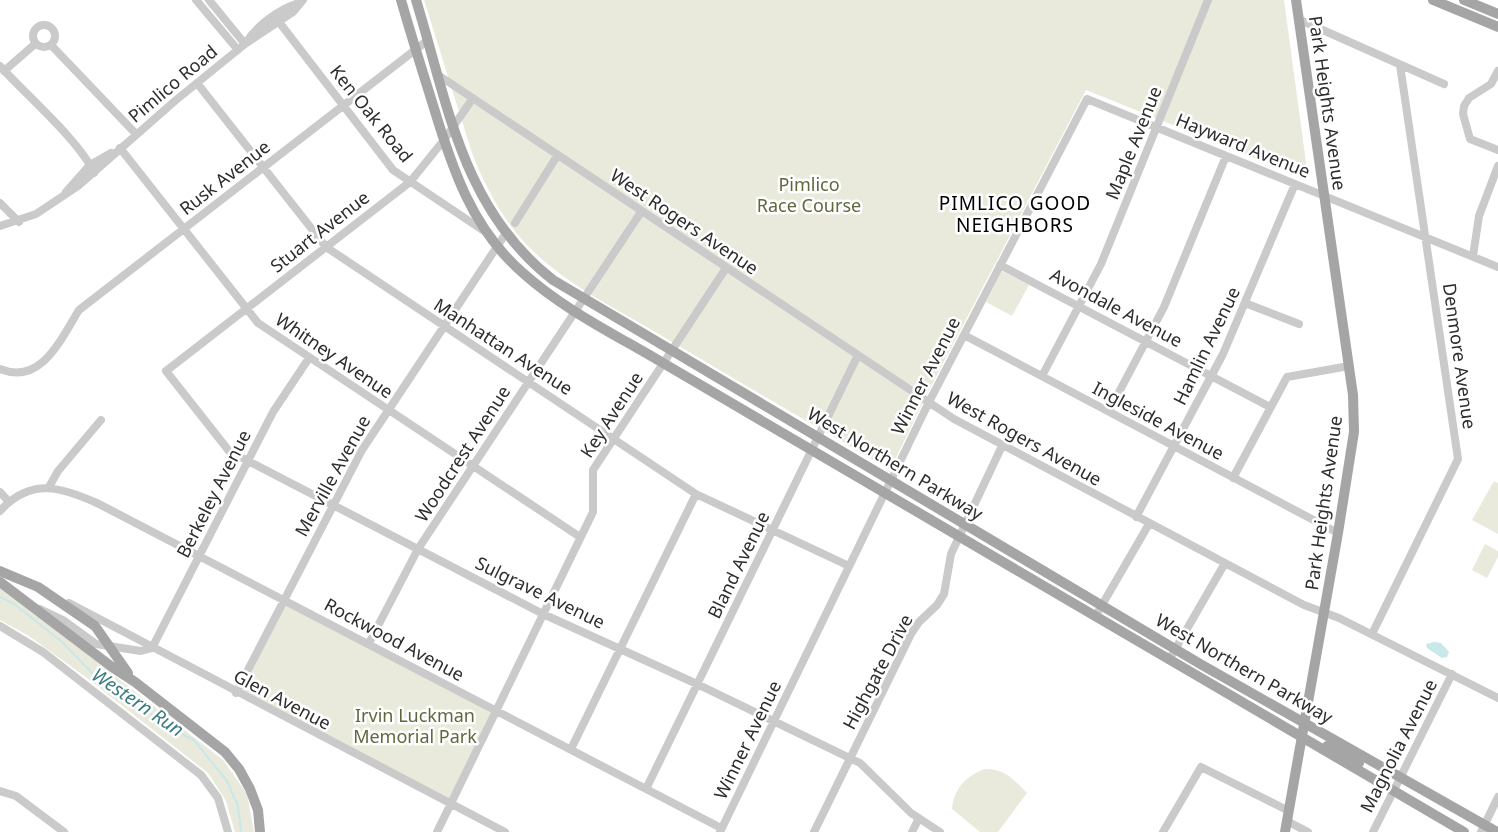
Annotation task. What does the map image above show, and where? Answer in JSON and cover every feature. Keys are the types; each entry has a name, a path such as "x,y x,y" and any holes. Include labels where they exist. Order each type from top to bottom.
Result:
{"main road":[{"name":"West Northern Parkway","path":"401,0 462,192 497,246 534,282 577,311 663,363 1302,739 1464,832"},
{"name":"West Northern Parkway","path":"416,0 438,75 475,186 506,233 543,272 584,300 1102,606 1400,778 1482,828 1497,832"},
{"name":"Park Heights Avenue","path":"1285,832 1325,613 1354,432 1354,410 1349,366 1296,0"},
{"path":"1433,0 1498,27"},
{"path":"1464,0 1498,14"},
{"path":"0,571 38,587 95,626 136,682"},
{"path":"0,582 112,667 136,682 231,758 250,789 258,810 260,832"},
{"path":"1302,739 1310,736 1367,767 1381,768"}],"street":[{"path":"196,0 238,50"},
{"path":"208,0 245,44"},
{"name":"Maple Avenue","path":"1042,376 1101,264 1208,0"},
{"name":"Pimlico Road","path":"245,44 251,35 270,19 288,6 301,1"},
{"name":"Pimlico Road","path":"0,226 19,222 36,214 94,173 136,134 197,83 245,44 293,12 301,1"},
{"path":"270,19 279,22"},
{"path":"1298,19 1444,84"},
{"name":"Ken Oak Road","path":"279,22 390,166 410,182 487,233"},
{"path":"44,25 50,26 55,35 51,45 42,48 35,44 32,37 34,31 44,25"},
{"name":"Rusk Avenue","path":"0,369 15,373 27,372 47,360 79,310 428,40"},
{"path":"35,44 2,69 62,131 90,165 94,173"},
{"path":"51,45 136,134"},
{"name":"Denmore Avenue","path":"1372,634 1458,463 1400,65"},
{"path":"1498,71 1491,84 1466,102 1463,114 1470,139 1498,150"},
{"name":"West Rogers Avenue","path":"438,75 929,402 1002,446 1311,608 1372,634 1498,698"},
{"name":"Manhattan Avenue","path":"197,83 326,247 696,494 849,566"},
{"name":"Stuart Avenue","path":"166,371 410,182 444,140 472,98"},
{"name":"Hayward Avenue","path":"1087,99 1498,267"},
{"name":"Winner Avenue","path":"721,830 929,402 1087,99"},
{"name":"Pimlico Road","path":"65,194 90,165 120,148"},
{"name":"Whitney Avenue","path":"120,148 245,310 258,323 580,537"},
{"path":"515,223 557,156"},
{"path":"1108,412 1164,307 1226,156"},
{"path":"1473,256 1479,216 1498,166"},
{"name":"Hamlin Avenue","path":"1136,517 1211,376 1246,303 1295,184"},
{"path":"0,203 19,222"},
{"name":"Woodcrest Avenue","path":"369,643 418,549 642,212"},
{"name":"Merville Avenue","path":"236,693 362,450 506,233"},
{"name":"Avondale Avenue","path":"1000,265 1270,407"},
{"name":"Key Avenue","path":"437,832 594,508 592,474 726,268"},
{"path":"1246,303 1299,324"},
{"name":"Ingleside Avenue","path":"964,335 1338,533"},
{"name":"Bland Avenue","path":"646,789 858,355"},
{"name":"Berkeley Avenue","path":"152,648 278,403 309,358"},
{"path":"1233,478 1284,381 1290,376 1349,366"},
{"name":"Sulgrave Avenue","path":"166,371 225,447 248,461 543,614 697,684 850,759 867,769 919,818 940,832"},
{"path":"0,511 9,502 32,490 50,487 58,471 101,420"},
{"name":"Highgate Drive","path":"814,832 911,634 919,622 937,605 944,594 948,562 958,536 1002,446"},
{"name":"Rockwood Avenue","path":"50,487 100,504 497,710 721,830"},
{"path":"0,492 9,502"},
{"path":"571,749 696,494"},
{"path":"1095,617 1149,524"},
{"path":"1169,660 1225,563"},
{"name":"Glen Avenue","path":"38,587 236,693 504,832"},
{"path":"34,606 63,620 89,640 111,648 141,651 152,648"},
{"path":"0,626 43,652 201,775 218,798 228,832"},
{"name":"Magnolia Avenue","path":"1373,832 1452,674"},
{"path":"1163,832 1201,767 1288,816 1308,832"},
{"path":"0,791 16,796 64,832"},
{"path":"1482,828 1498,797"},
{"path":"912,832 919,818"}],"green space":[{"name":"Pimlico Race Course","path":"424,0 1284,0 1307,170 1302,177 1086,90 927,394 890,470 574,284 526,244 502,212 488,189 477,165"},
{"path":"1002,271 1029,285 1012,316 986,302"},
{"path":"1494,481 1498,483 1498,534 1472,520"},
{"path":"1485,544 1498,551 1498,557 1487,578 1472,570"},
{"path":"0,587 223,760 247,794 254,832 235,832 226,801 208,773 87,678 29,636 0,620"},
{"name":"Irvin Luckman Memorial Park","path":"285,603 493,711 450,800 240,691"},
{"path":"985,769 998,770 1013,779 1027,793 998,832 980,832 952,809 955,795 962,784 972,775"}],"water":[{"path":"1441,643 1449,652 1447,657 1442,658 1427,648 1426,644"}],"waterway":[{"name":"Western Run","path":"0,597 14,604 61,641 97,678 141,706 165,726 194,740 227,781 238,806 241,832"}],"district":[{"name":"PIMLICO GOOD NEIGHBORS","path":"1015,214"}]}
